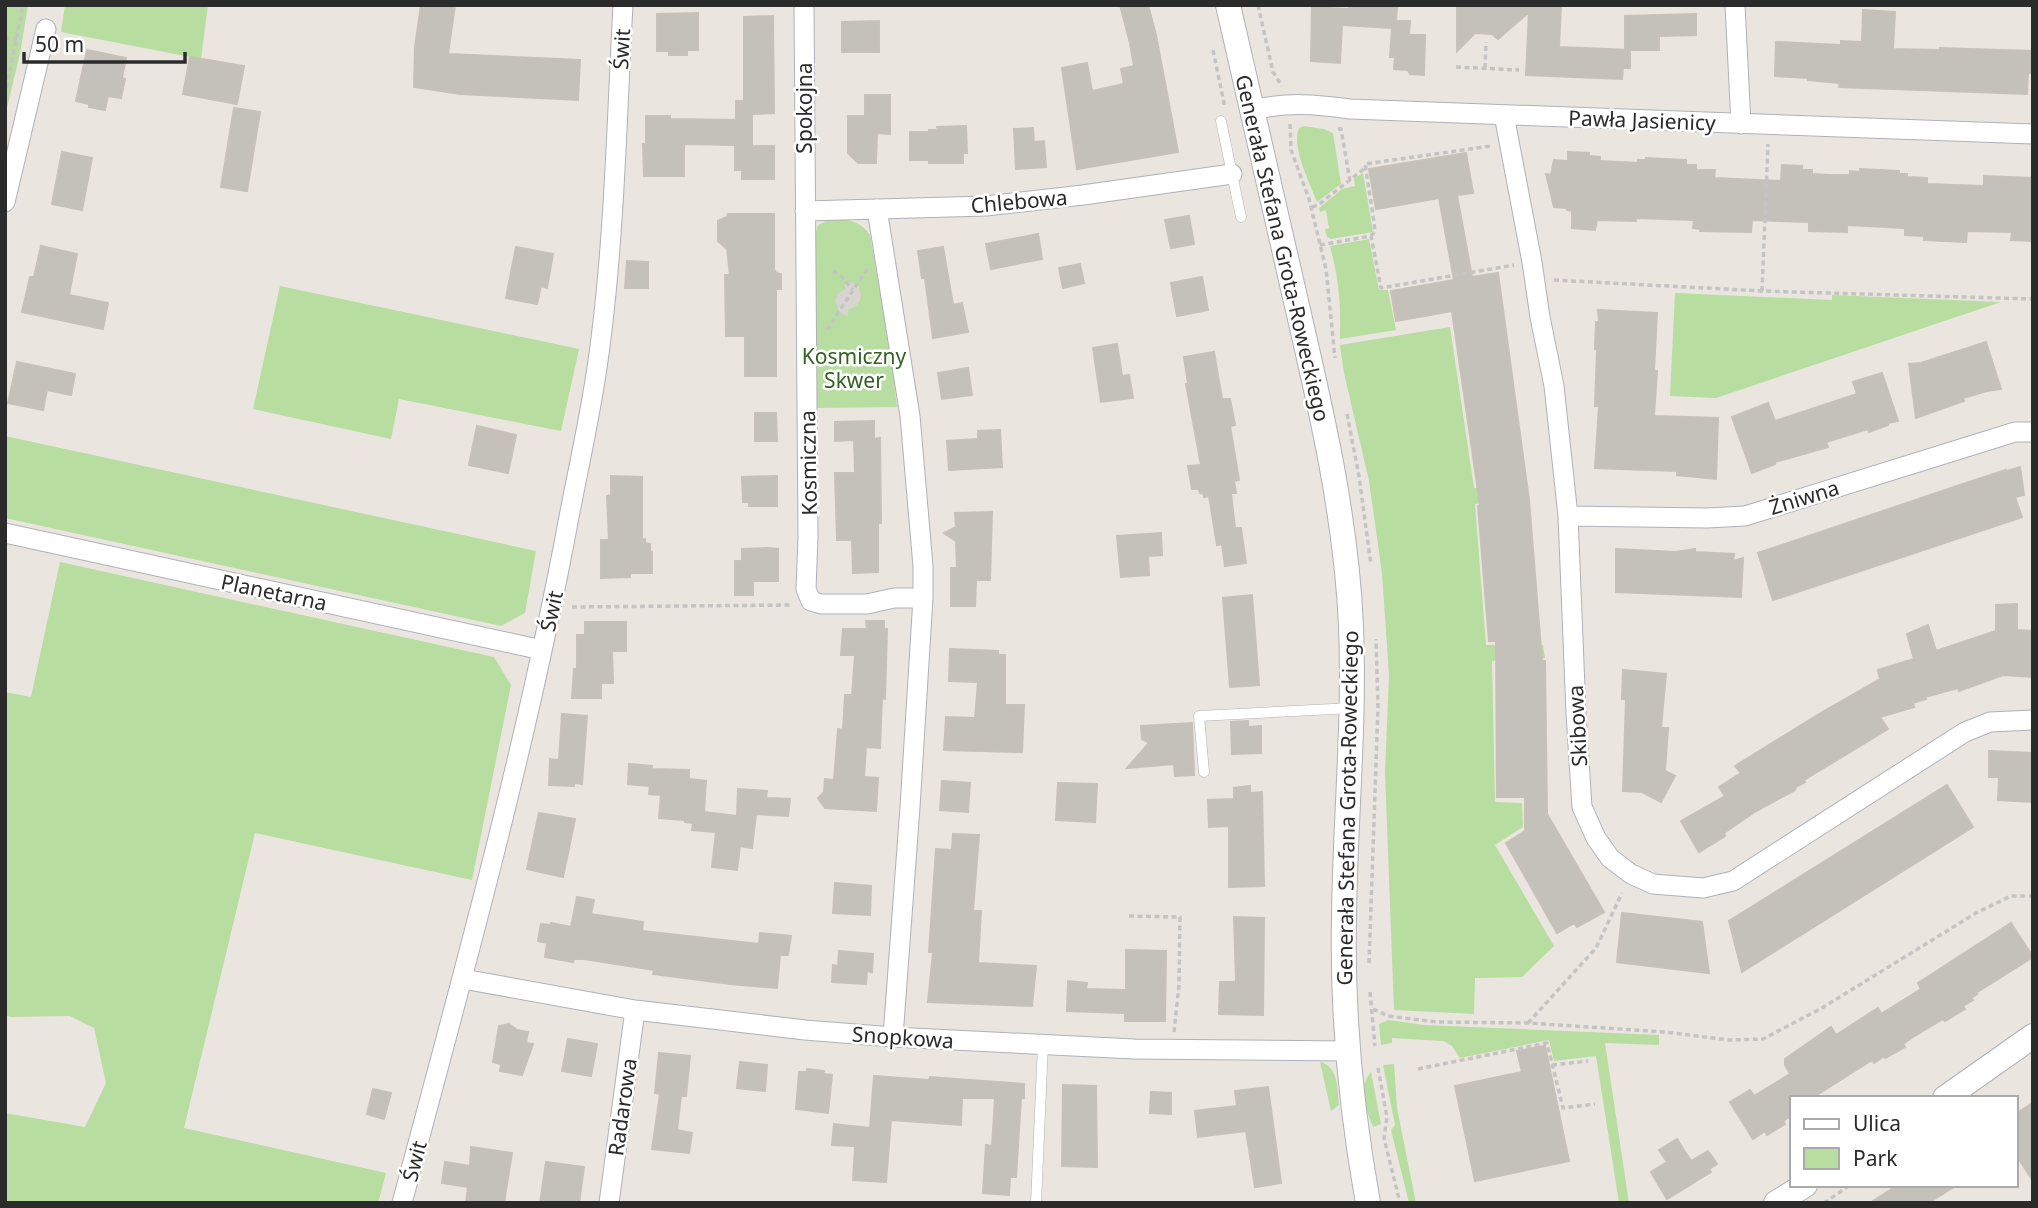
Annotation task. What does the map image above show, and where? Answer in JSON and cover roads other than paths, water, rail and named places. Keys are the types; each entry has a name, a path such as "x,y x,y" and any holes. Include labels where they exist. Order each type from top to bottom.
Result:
{"street":[{"name":"Świt","path":"402,1203 493,861 553,606 589,415 602,331 612,214 623,5"},
{"name":"Spokojna","path":"804,5 805,211"},
{"name":"Generała Stefana Grota-Roweckiego","path":"1228,5 1313,373 1337,493 1346,558 1351,625 1352,708 1344,918 1344,1009 1359,1155 1368,1203"},
{"path":"1735,5 1741,124"},
{"path":"5,202 46,29"},
{"name":"Pawła Jasienicy","path":"1251,110 1279,104 1319,105 1350,109 2033,134"},
{"name":"Skibowa","path":"1504,115 1554,386 1568,516 1582,807 1596,838 1610,858 1632,874 1653,884 1703,888 1733,881 1965,732 1990,722 2033,720"},
{"name":"Chlebowa","path":"805,211 986,206 1095,194 1232,174"},
{"path":"877,209 910,416 923,566 910,807 893,1037"},
{"name":"Kosmiczna","path":"805,211 808,537 806,589 811,601 828,604 867,604 894,598 923,598"},
{"name":"Żniwna","path":"1568,516 1745,516 2015,432 2033,432"},
{"name":"Planetarna","path":"5,533 542,650"},
{"name":"Snopkowa","path":"463,979 635,1010 805,1030 1134,1049 1348,1051"},
{"name":"Radarowa","path":"609,1203 635,1010"},
{"path":"1948,1096 2033,1036"},
{"path":"1776,1203 1802,1187"}],"lane":[{"path":"1221,121 1241,217"},
{"path":"1204,772 1199,716 1352,708"},
{"path":"1036,1203 1043,1044"}],"park label":[{"name":"Kosmiczny Skwer","path":"854,368"}]}
